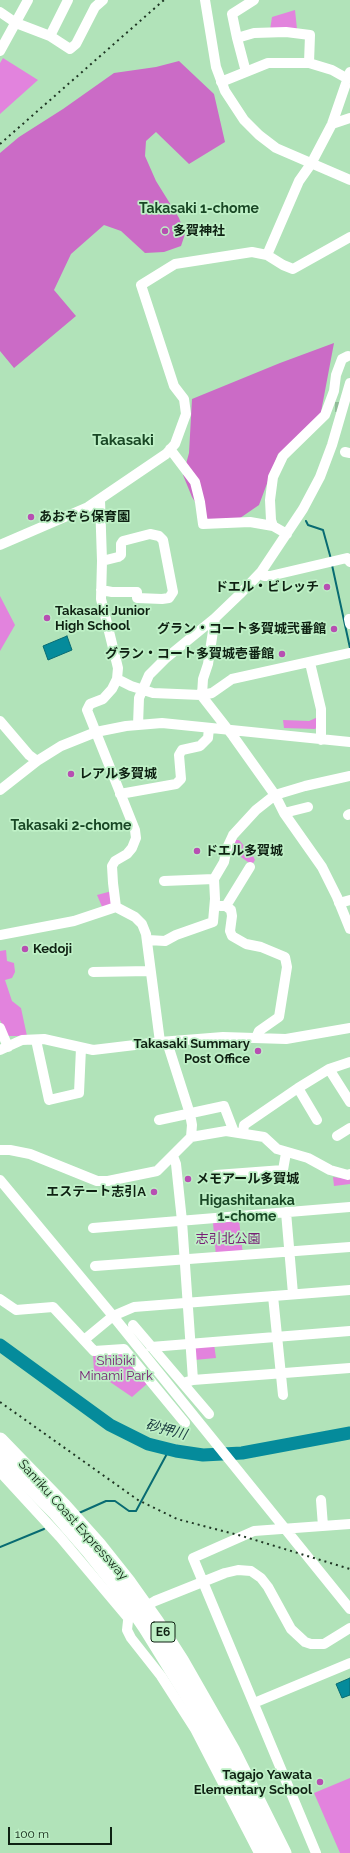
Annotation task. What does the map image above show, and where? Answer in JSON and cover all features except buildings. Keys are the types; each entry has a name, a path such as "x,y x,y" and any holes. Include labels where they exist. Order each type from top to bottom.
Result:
{"highway":[{"name":"Sanriku Coast Expressway","path":"0,1440 64,1506 98,1544 129,1583 156,1621 181,1660 229,1744 284,1853"},
{"name":"Sanriku Coast Expressway","path":"0,1457 56,1513 89,1551 120,1590 146,1628 198,1712 270,1853"}],"street":[{"path":"0,51 28,0"},
{"path":"50,36 68,0"},
{"path":"0,12 16,23 50,36 70,49 76,44 95,7 103,0"},
{"path":"204,0 216,67 221,82 235,108 259,135 276,148 350,180"},
{"path":"246,72 232,14 254,0"},
{"path":"237,38 254,33 286,32 310,35 309,63"},
{"path":"221,82 268,63 309,63 349,75 332,124 311,164 299,181 268,255"},
{"path":"332,124 350,118"},
{"path":"0,545 59,521 100,500 175,444 186,414 184,399 174,386 141,285 175,264 252,252 268,255 283,265 293,269 350,237"},
{"path":"273,526 271,520 270,500 273,477 283,456 332,407 342,359 348,356"},
{"path":"138,725 139,698 149,675 156,667 215,618 260,572 303,509 320,477 332,445 350,382"},
{"path":"170,449 195,482 203,524 250,522 273,526 287,534"},
{"path":"100,500 102,561 101,605 118,668 117,679 109,694 103,699 88,706 96,732 135,830 136,838 135,844 127,854 115,861 112,866 116,907"},
{"path":"101,590 112,592 137,592 138,598 162,599 169,598 173,592 163,540 160,536 150,534 123,542 121,544 121,555 102,561"},
{"path":"260,572 264,576 270,576 347,558 350,562"},
{"path":"215,618 208,664 203,679 201,695 275,795 284,813 322,867 340,903 350,929"},
{"path":"117,679 131,686 153,692 201,695 212,693 232,679 310,663 349,653"},
{"path":"310,663 321,709 321,740"},
{"path":"0,721 29,755 37,761"},
{"path":"0,790 37,761 61,746 96,732 138,725 162,723 350,742"},
{"path":"120,794 176,784 181,779 179,755 182,750 200,746 208,738 209,728"},
{"path":"148,940 165,941 176,935 213,922 215,906 214,879 224,862 227,848 233,835 256,810 275,795 305,786 350,776"},
{"path":"284,813 308,807"},
{"path":"226,906 250,867"},
{"path":"164,881 214,879"},
{"path":"340,903 350,900"},
{"path":"215,906 226,906 231,910 232,916 230,931 232,936 246,944 261,947 285,957 287,967 279,1017 259,1031 256,1038"},
{"path":"0,936 74,921 116,907 135,917 142,924 148,940 150,971 163,1042 190,1114 191,1137"},
{"path":"93,972 150,971"},
{"path":"0,1028 4,1049 22,1040 44,1040 93,1050 223,1037 286,1039 350,1028"},
{"path":"36,1040 48,1100 80,1093 81,1048"},
{"path":"239,1133 244,1125 298,1088 329,1070 350,1062"},
{"path":"329,1070 350,1102"},
{"path":"298,1088 317,1120"},
{"path":"158,1120 224,1106 239,1133"},
{"path":"337,1136 350,1128"},
{"path":"0,1150 10,1150 30,1154 97,1181 108,1181 157,1171 191,1137 226,1131 264,1137 277,1149 286,1153 308,1158 330,1170 348,1175 350,1174"},
{"path":"216,1175 283,1170 286,1153"},
{"path":"173,1156 176,1164 182,1221 194,1380"},
{"path":"0,1180 113,1316 350,1609"},
{"path":"93,1228 350,1207"},
{"path":"286,1212 293,1294"},
{"path":"95,1266 350,1247"},
{"path":"84,1340 113,1316 134,1307 350,1290"},
{"path":"273,1296 283,1395"},
{"path":"0,1299 16,1310 53,1307 94,1351 124,1348 185,1423"},
{"path":"133,1325 209,1414"},
{"path":"151,1346 350,1331"},
{"path":"183,1383 194,1380 350,1368"},
{"path":"0,1472 60,1537 129,1619"},
{"path":"320,1500 323,1526"},
{"path":"316,1853 193,1558 254,1531 350,1524"},
{"path":"259,1853 195,1729 161,1676 129,1634 127,1630 129,1619 131,1615 156,1601 238,1570 251,1571 261,1578 268,1587 291,1629 300,1639 311,1644 324,1644 350,1628"},
{"path":"254,1703 350,1663"}],"green space":[{"path":"295,10 297,29 270,30 272,17"},
{"path":"3,58 38,80 0,114 0,63"},
{"path":"0,596 15,625 0,651"},
{"path":"318,717 319,725 315,729 284,728 283,720 309,721"},
{"path":"235,840 239,840 253,856 255,860 252,865 230,849"},
{"path":"112,891 113,905 103,909 97,895"},
{"path":"6,950 7,961 14,963 15,972 12,978 5,980 12,1001 21,1008 27,1036 7,1036 0,1020 0,951"},
{"path":"333,1177 350,1178 350,1184 334,1186"},
{"name":"志引北公園","path":"239,1220 243,1255 216,1256 213,1223"},
{"path":"214,1344 216,1358 194,1360 194,1348"},
{"name":"Shibiki Minami Park","path":"123,1352 148,1383 132,1397 94,1371 93,1355"},
{"path":"350,1778 350,1853 340,1853 314,1793"}],"shaded area":[{"path":"179,61 214,94 225,142 189,164 156,132 146,141 145,156 156,181 179,218 185,234 181,246 164,252 145,253 121,231 104,225 71,254 54,290 76,316 14,368 0,351 0,153 19,137 63,109 114,73 156,67"},
{"path":"334,343 318,428 278,454 259,505 227,527 209,524 192,497 183,475 189,453 192,399 280,363"}],"water":[{"path":"67,636 72,650 48,660 43,646"},
{"path":"350,1678 350,1695 342,1698 336,1684"}],"waterway":[{"path":"306,521 308,525 323,530 331,559"},
{"path":"332,565 350,648"},
{"name":"砂押川","path":"0,1345 110,1425 148,1444 176,1451 203,1455 242,1453 350,1433"},
{"path":"79,1513 106,1501 115,1501 129,1511 136,1511 169,1450"},
{"path":"0,1547 44,1529"}],"tunnel":[{"path":"335,407 350,407"}],"railway":[{"path":"0,144 164,0"},
{"path":"0,1402 138,1500 177,1519 242,1536 350,1569"}],"place":[{"name":"多賀神社","path":"165,231"},
{"name":"あおぞら保育園","path":"31,517"},
{"name":"ドエル・ビレッチ","path":"327,587"},
{"name":"Takasaki Junior High School","path":"47,618"},
{"name":"グラン・コート多賀城弐番館","path":"334,629"},
{"name":"グラン・コート多賀城壱番館","path":"282,654"},
{"name":"レアル多賀城","path":"71,774"},
{"name":"ドエル多賀城","path":"197,851"},
{"name":"Kedoji","path":"25,949"},
{"name":"Takasaki Summary Post Office","path":"258,1051"},
{"name":"メモアール多賀城","path":"188,1179"},
{"name":"エステート志引A","path":"154,1192"},
{"name":"Tagajo Yawata Elementary School","path":"320,1782"}],"district":[{"name":"Takasaki 1-chome","path":"199,209"},
{"name":"Takasaki","path":"123,440"},
{"name":"Takasaki 2-chome","path":"71,826"},
{"name":"Higashitanaka 1-chome","path":"247,1210"}]}
